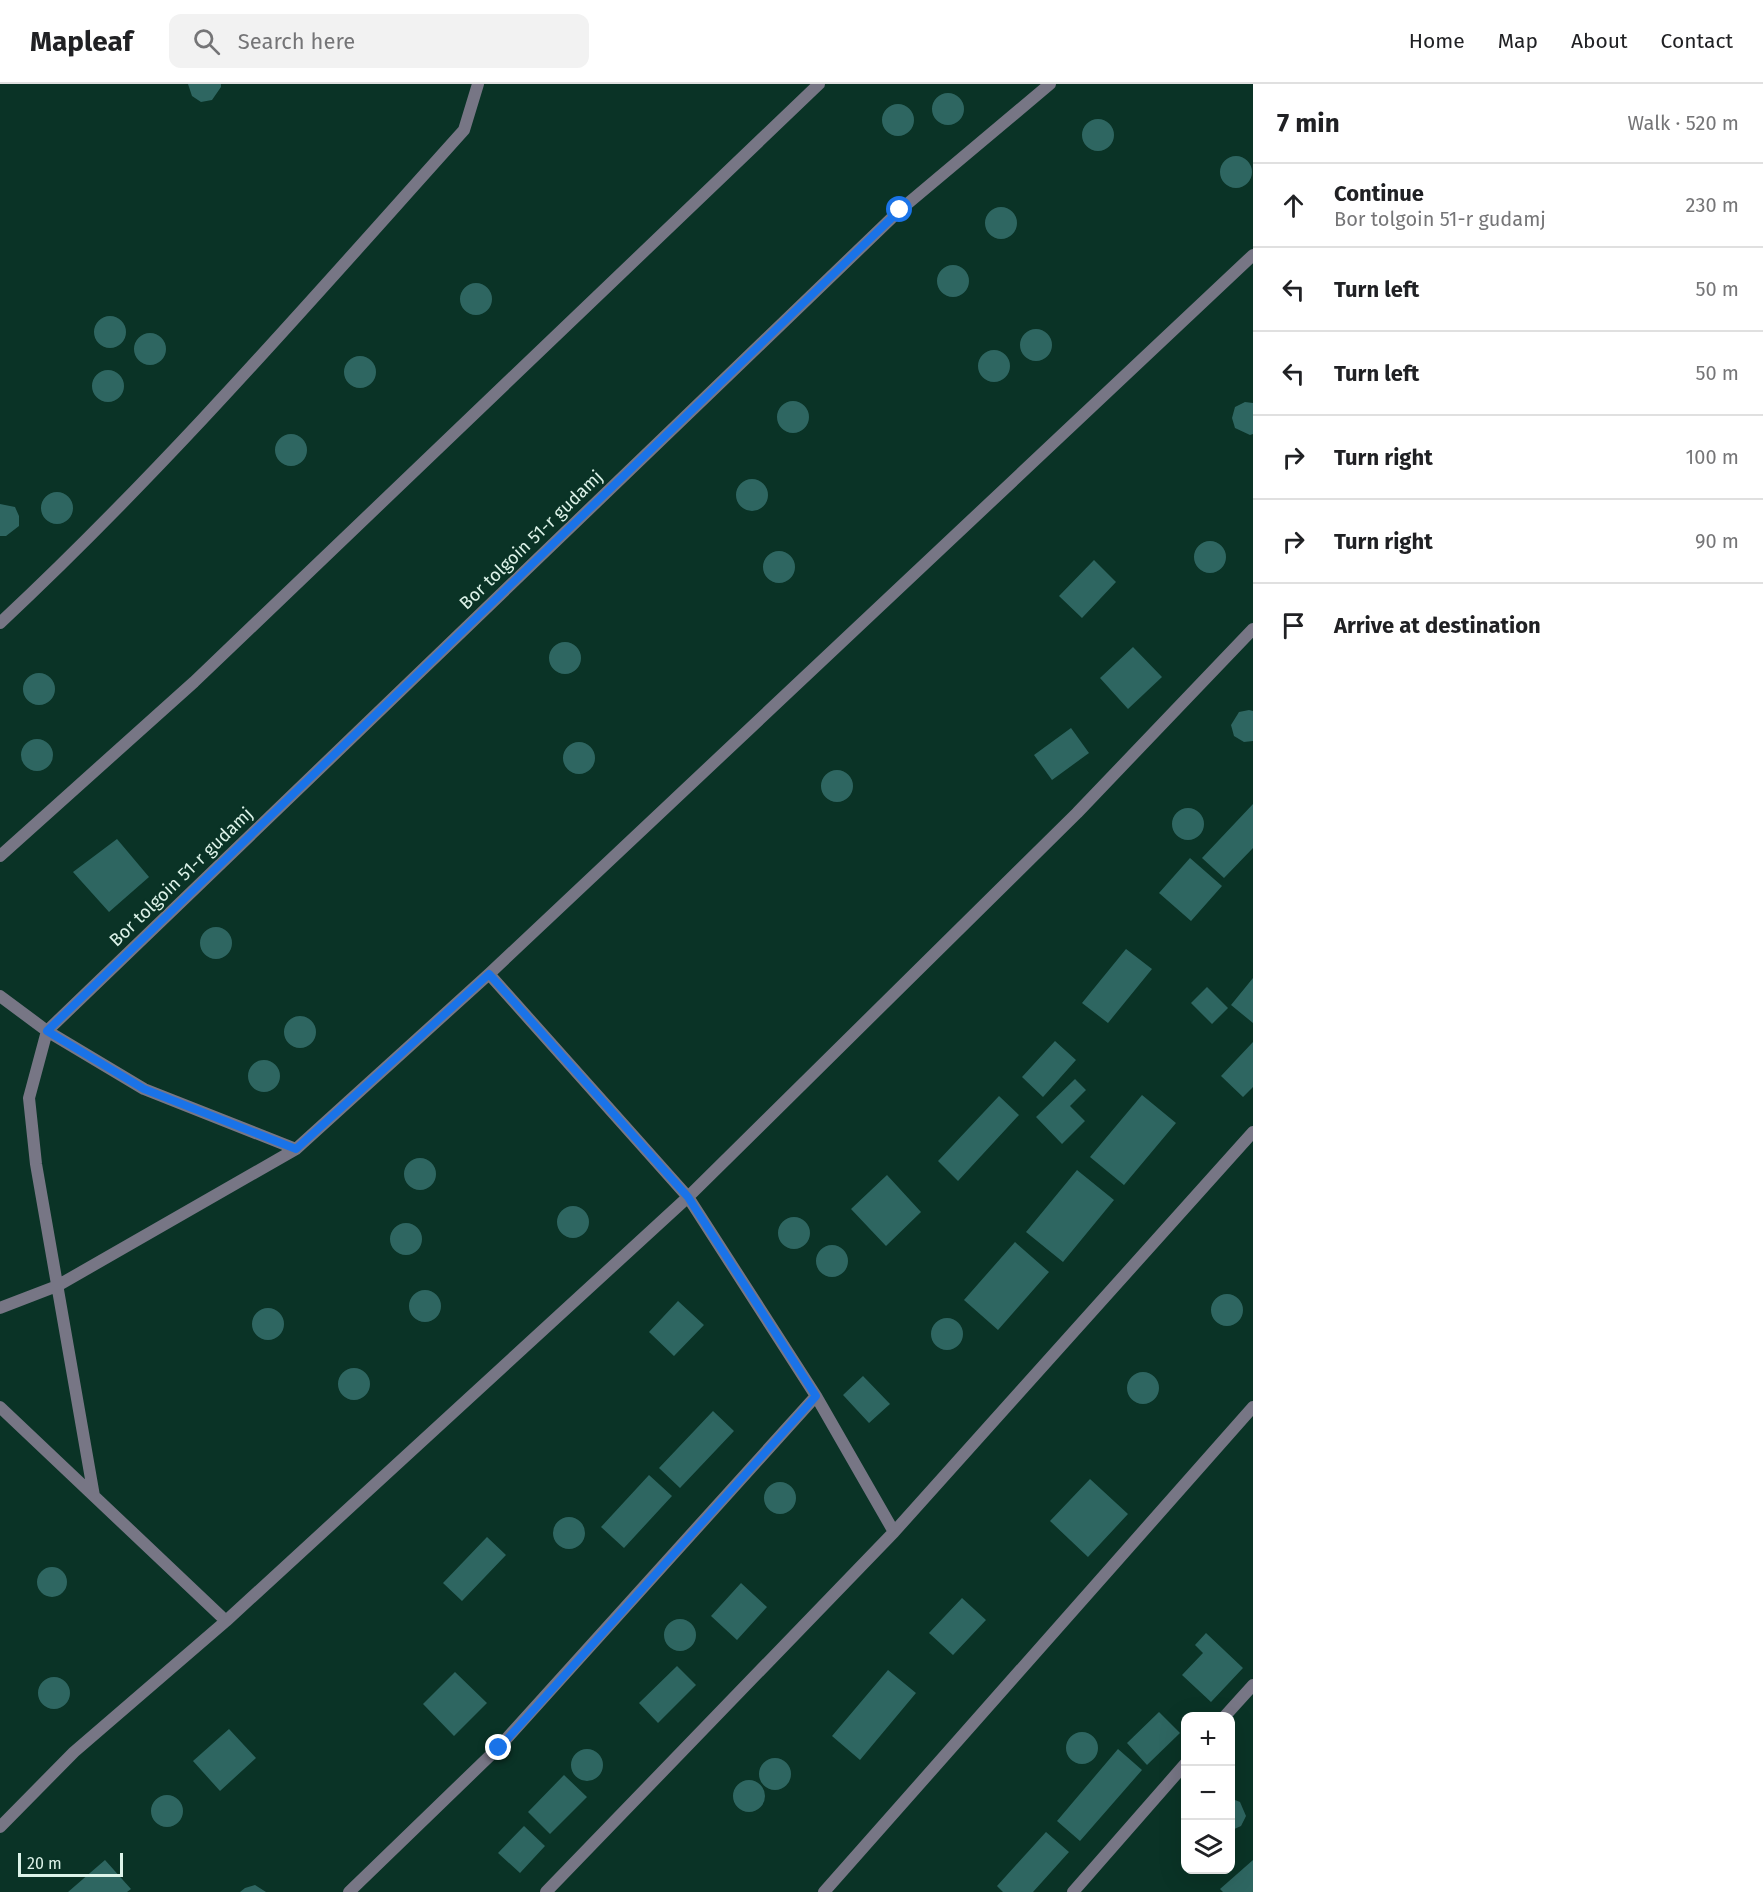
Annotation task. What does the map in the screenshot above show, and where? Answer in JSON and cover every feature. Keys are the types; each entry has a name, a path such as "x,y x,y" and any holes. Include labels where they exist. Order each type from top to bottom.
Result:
{"street":[{"path":"0,623 83,546 230,391 464,130 478,84"},
{"path":"0,856 194,682 819,84"},
{"name":"Bor tolgoin 51-r gudamj","path":"47,1031 900,210 1050,84"},
{"path":"0,1308 57,1286 296,1149 489,974 1253,255"},
{"path":"0,1827 74,1752 226,1621 688,1197 1077,813 1253,629"},
{"path":"489,974 688,1197 816,1396 894,1532"},
{"path":"0,996 47,1031 144,1089 296,1149"},
{"path":"47,1031 29,1098 36,1164 94,1496"},
{"path":"546,1892 894,1532 1253,1132"},
{"path":"349,1892 499,1748 816,1396"},
{"path":"0,1407 226,1621"},
{"path":"824,1892 1253,1407"},
{"path":"1229,1712 1253,1685"},
{"path":"1073,1892 1182,1766"}],"building":[{"path":"188,84 221,84 221,87 212,100 201,102 192,96"},
{"path":"948,93 960,97 964,109 960,121 948,125 936,121 932,109 936,97"},
{"path":"898,104 910,108 914,120 910,132 898,136 886,132 882,120 886,108"},
{"path":"1098,119 1110,123 1114,135 1110,147 1098,151 1086,147 1082,135 1086,123"},
{"path":"1236,156 1248,160 1252,172 1248,184 1236,188 1224,184 1220,172 1224,160"},
{"path":"1001,207 1013,211 1017,223 1013,235 1001,239 989,235 985,223 989,211"},
{"path":"953,265 965,269 969,281 965,293 953,297 941,293 937,281 941,269"},
{"path":"476,283 488,287 492,299 488,311 476,315 464,311 460,299 464,287"},
{"path":"110,316 122,320 126,332 122,344 110,348 98,344 94,332 98,320"},
{"path":"1036,329 1048,333 1052,345 1048,357 1036,361 1024,357 1020,345 1024,333"},
{"path":"150,333 162,337 166,349 162,361 150,365 138,361 134,349 138,337"},
{"path":"994,350 1006,354 1010,366 1006,378 994,382 982,378 978,366 982,354"},
{"path":"360,356 372,360 376,372 372,384 360,388 348,384 344,372 348,360"},
{"path":"108,370 120,374 124,386 120,398 108,402 96,398 92,386 96,374"},
{"path":"793,401 805,405 809,417 805,429 793,433 781,429 777,417 781,405"},
{"path":"1245,402 1253,403 1253,434 1250,435 1235,428 1232,418 1235,407"},
{"path":"291,434 303,438 307,450 303,462 291,466 279,462 275,450 279,438"},
{"path":"752,479 764,483 768,495 764,507 752,511 740,507 736,495 740,483"},
{"path":"57,492 69,496 73,508 69,520 57,524 45,520 41,508 45,496"},
{"path":"0,504 15,507 19,516 19,526 6,536 0,536"},
{"path":"1210,541 1222,545 1226,557 1222,569 1210,573 1198,569 1194,557 1198,545"},
{"path":"779,551 791,555 795,567 791,579 779,583 767,579 763,567 767,555"},
{"path":"1094,560 1116,582 1082,618 1059,596"},
{"path":"565,642 577,646 581,658 577,670 565,674 553,670 549,658 553,646"},
{"path":"1133,647 1162,677 1128,709 1100,678"},
{"path":"39,673 51,677 55,689 51,701 39,705 27,701 23,689 27,677"},
{"path":"1253,711 1253,741 1244,742 1234,736 1231,725 1239,712"},
{"path":"1071,728 1089,753 1052,780 1034,755"},
{"path":"37,739 49,743 53,755 49,767 37,771 25,767 21,755 25,743"},
{"path":"579,742 591,746 595,758 591,770 579,774 567,770 563,758 567,746"},
{"path":"837,770 849,774 853,786 849,798 837,802 825,798 821,786 825,774"},
{"path":"1253,804 1253,848 1224,878 1202,858"},
{"path":"1188,808 1200,812 1204,824 1200,836 1188,840 1176,836 1172,824 1176,812"},
{"path":"117,839 149,877 109,912 73,872"},
{"path":"1190,858 1222,886 1191,921 1159,893"},
{"path":"216,927 228,931 232,943 228,955 216,959 204,955 200,943 204,931"},
{"path":"1126,949 1152,969 1108,1023 1082,1003"},
{"path":"1253,978 1253,1023 1231,1005"},
{"path":"1207,987 1228,1008 1212,1024 1191,1003"},
{"path":"300,1016 312,1020 316,1032 312,1044 300,1048 288,1044 284,1032 288,1020"},
{"path":"1055,1041 1076,1060 1043,1097 1022,1077"},
{"path":"1253,1042 1253,1087 1243,1097 1221,1076"},
{"path":"264,1060 276,1064 280,1076 276,1088 264,1092 252,1088 248,1076 252,1064"},
{"path":"1075,1079 1086,1090 1070,1106 1085,1121 1062,1144 1036,1117"},
{"path":"1142,1095 1176,1123 1124,1185 1090,1157"},
{"path":"999,1096 1019,1115 958,1181 938,1161"},
{"path":"420,1158 432,1162 436,1174 432,1186 420,1190 408,1186 404,1174 408,1162"},
{"path":"1077,1170 1114,1200 1063,1262 1026,1232"},
{"path":"887,1175 921,1212 886,1246 851,1209"},
{"path":"573,1206 585,1210 589,1222 585,1234 573,1238 561,1234 557,1222 561,1210"},
{"path":"794,1217 806,1221 810,1233 806,1245 794,1249 782,1245 778,1233 782,1221"},
{"path":"406,1223 418,1227 422,1239 418,1251 406,1255 394,1251 390,1239 394,1227"},
{"path":"1015,1242 1049,1272 998,1330 964,1300"},
{"path":"832,1245 844,1249 848,1261 844,1273 832,1277 820,1273 816,1261 820,1249"},
{"path":"425,1290 437,1294 441,1306 437,1318 425,1322 413,1318 409,1306 413,1294"},
{"path":"1227,1294 1239,1298 1243,1310 1239,1322 1227,1326 1215,1322 1211,1310 1215,1298"},
{"path":"678,1301 704,1325 674,1356 649,1332"},
{"path":"268,1308 280,1312 284,1324 280,1336 268,1340 256,1336 252,1324 256,1312"},
{"path":"947,1318 959,1322 963,1334 959,1346 947,1350 935,1346 931,1334 935,1322"},
{"path":"354,1368 366,1372 370,1384 366,1396 354,1400 342,1396 338,1384 342,1372"},
{"path":"1143,1372 1155,1376 1159,1388 1155,1400 1143,1404 1131,1400 1127,1388 1131,1376"},
{"path":"863,1376 890,1404 869,1423 843,1395"},
{"path":"713,1411 734,1431 680,1488 659,1468"},
{"path":"649,1475 672,1496 624,1548 601,1527"},
{"path":"1090,1479 1128,1514 1088,1557 1050,1521"},
{"path":"780,1482 792,1486 796,1498 792,1510 780,1514 768,1510 764,1498 768,1486"},
{"path":"569,1517 580,1522 585,1533 580,1544 569,1549 558,1544 553,1533 558,1522"},
{"path":"487,1537 506,1555 462,1601 443,1583"},
{"path":"52,1567 63,1571 67,1582 63,1593 52,1597 41,1593 37,1582 41,1571"},
{"path":"741,1583 767,1607 737,1640 711,1616"},
{"path":"962,1598 986,1620 953,1655 929,1633"},
{"path":"680,1619 692,1623 696,1635 692,1647 680,1651 668,1647 664,1635 668,1623"},
{"path":"1206,1633 1243,1668 1211,1702 1182,1675 1203,1653 1195,1645"},
{"path":"677,1666 696,1685 658,1723 639,1703"},
{"path":"888,1670 916,1693 860,1760 832,1736"},
{"path":"455,1672 487,1703 454,1736 423,1704"},
{"path":"54,1677 65,1682 70,1693 65,1704 54,1709 43,1704 38,1693 43,1682"},
{"path":"1159,1712 1180,1733 1147,1765 1127,1743"},
{"path":"229,1729 256,1758 220,1791 193,1761"},
{"path":"1082,1732 1094,1736 1098,1748 1094,1760 1082,1764 1070,1760 1066,1748 1070,1736"},
{"path":"587,1749 599,1753 603,1765 599,1777 587,1781 575,1777 571,1765 575,1753"},
{"path":"1118,1749 1142,1770 1080,1841 1057,1821"},
{"path":"775,1758 787,1762 791,1774 787,1786 775,1790 763,1786 759,1774 763,1762"},
{"path":"564,1775 587,1797 550,1834 528,1812"},
{"path":"749,1780 761,1784 765,1796 761,1808 749,1812 737,1808 733,1796 737,1784"},
{"path":"167,1795 178,1800 183,1811 178,1822 167,1827 156,1822 151,1811 156,1800"},
{"path":"1235,1800 1240,1802 1246,1816 1241,1826 1235,1829"},
{"path":"524,1826 545,1846 520,1873 498,1853"},
{"path":"1046,1832 1069,1852 1033,1892 1003,1892 997,1886"},
{"path":"105,1860 131,1889 127,1892 68,1892"},
{"path":"1253,1860 1253,1892 1223,1892 1220,1889"},
{"path":"255,1885 266,1892 240,1892 245,1888"}],"route":[{"path":"499,1748 816,1396 688,1197 489,974 296,1149 219,1121 144,1089 47,1031 900,210"}]}
